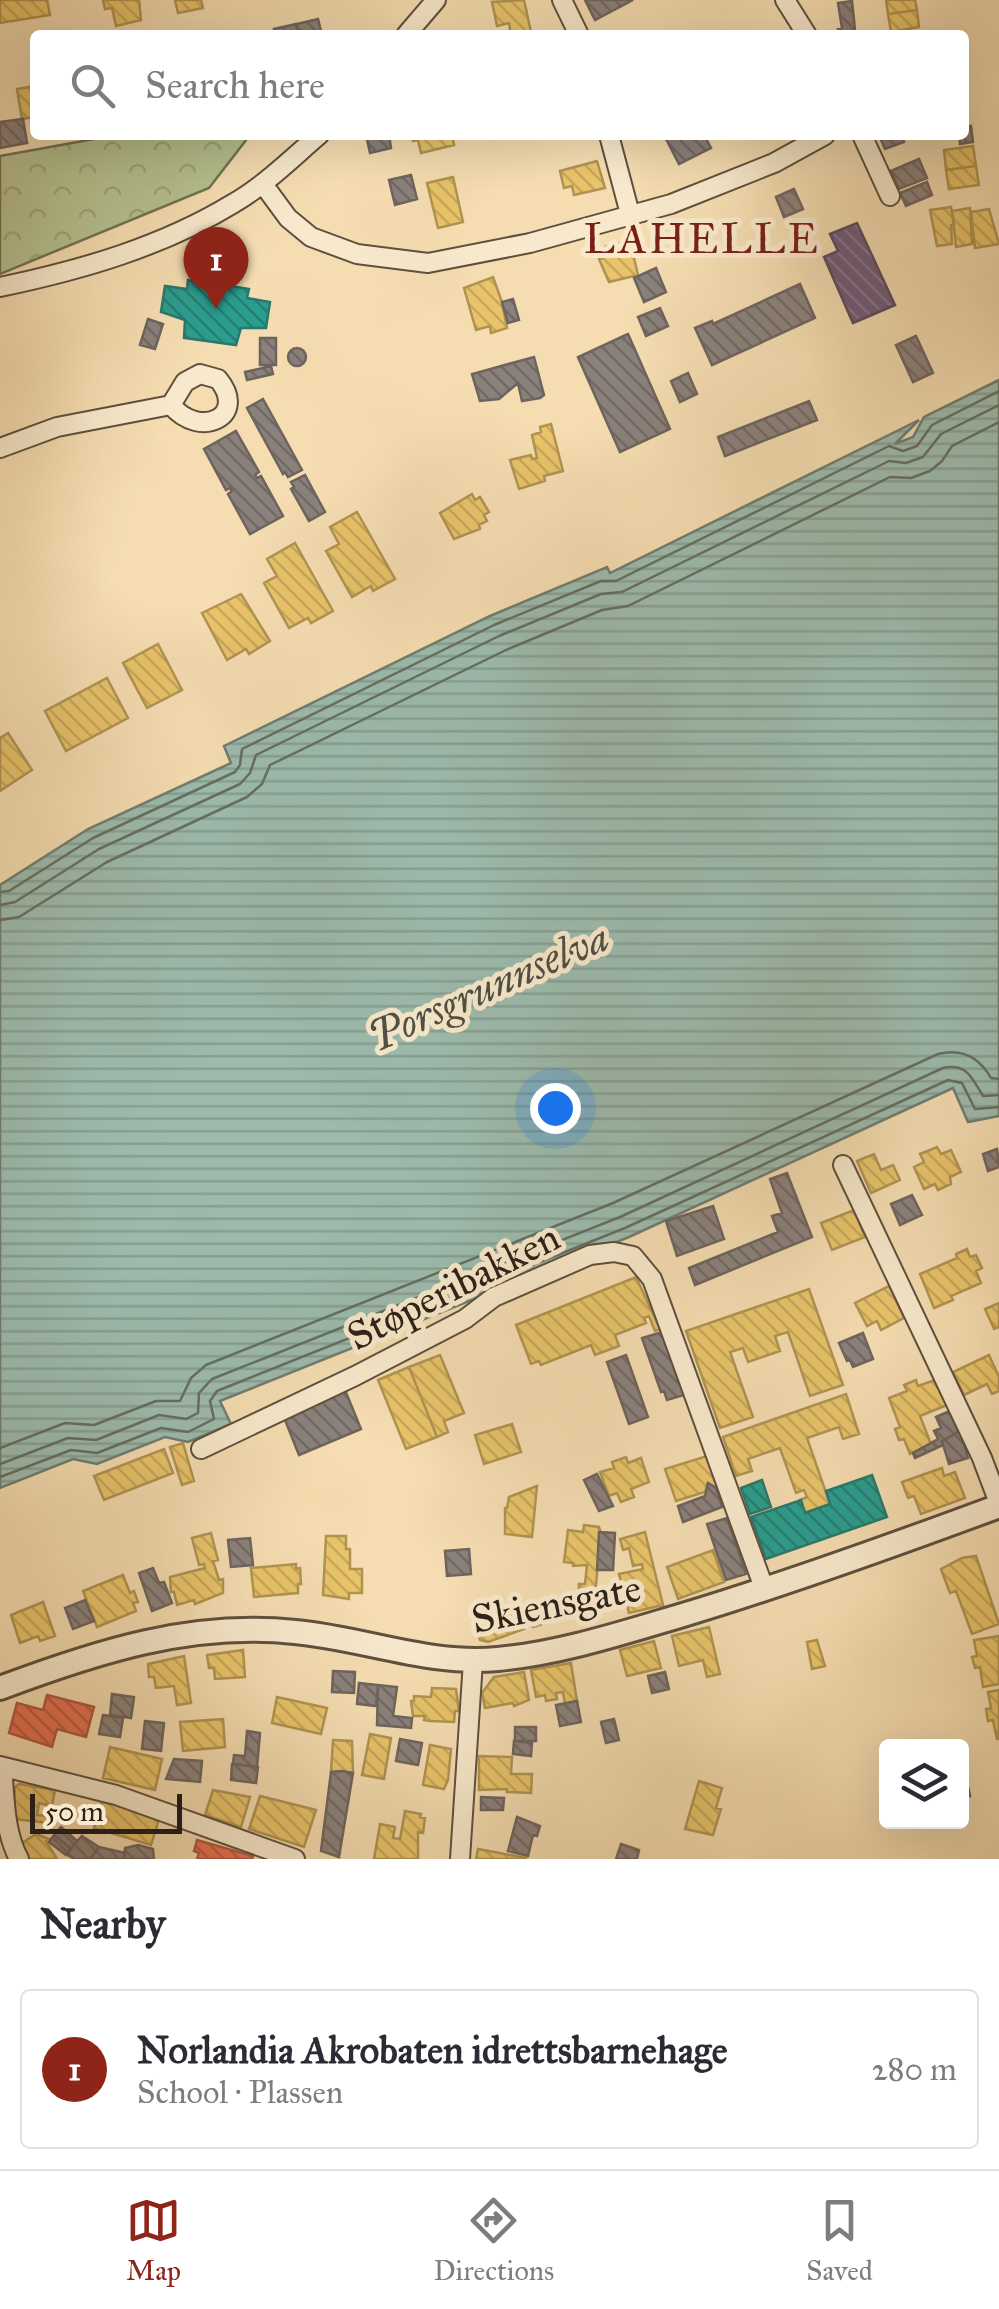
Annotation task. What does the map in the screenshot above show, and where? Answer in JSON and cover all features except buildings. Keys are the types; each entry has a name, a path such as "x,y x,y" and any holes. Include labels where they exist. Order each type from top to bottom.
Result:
{"street":[{"path":"410,30 436,0"},
{"path":"562,0 577,30"},
{"path":"785,0 804,30"},
{"path":"0,287 118,258 232,205 313,140"},
{"path":"611,140 630,214"},
{"path":"263,184 288,218 311,237 357,254 428,264 530,243 702,193 774,163 816,140"},
{"path":"864,140 890,196"},
{"path":"0,448 58,427 172,406"},
{"path":"843,1165 982,1458 999,1504"},
{"name":"Støperibakken","path":"200,1449 371,1368 465,1319 494,1297 590,1254 614,1252 633,1256 652,1279 764,1588"},
{"name":"Skiensgate","path":"0,1688 94,1653 216,1630 294,1632 472,1660 536,1654 608,1637 764,1588 999,1504"},
{"path":"460,1859 472,1660"},
{"path":"19,1859 12,1846 1,1767 91,1788 294,1859"}],"green space":[{"path":"88,140 246,140 209,188 0,274 0,156"}],"water":[{"name":"Porsgrunnselva","path":"999,380 999,1116 968,1122 953,1088 629,1237 220,1401 231,1424 188,1442 165,1437 97,1464 73,1459 0,1488 0,885 88,829 231,763 224,746 490,616 607,567 610,573 919,420 895,444 913,437 924,417"}],"place":[{"name":"Norlandia Akrobaten idrettsbarnehage","path":"216,309"}],"district":[{"name":"LAHELLE","path":"702,238"}]}
